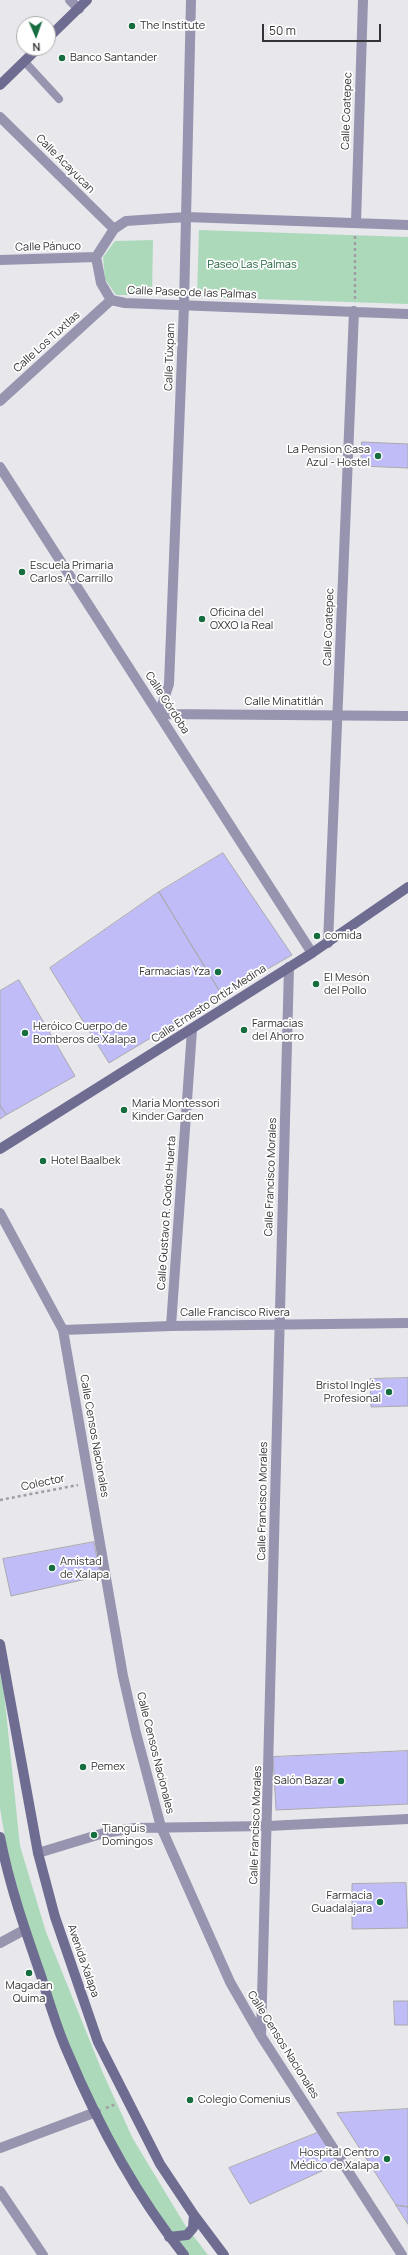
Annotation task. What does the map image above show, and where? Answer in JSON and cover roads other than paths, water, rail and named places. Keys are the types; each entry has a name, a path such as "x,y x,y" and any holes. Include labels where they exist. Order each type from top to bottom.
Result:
{"main road":[{"path":"56,31 87,0"},
{"path":"0,85 29,56"},
{"name":"Calle Ernesto Ortiz Medina","path":"0,1149 192,1030 328,943 408,887"},
{"name":"Avenida Xalapa","path":"0,1644 38,1853 55,1917 98,2042 126,2100 160,2164 194,2215 224,2255"},
{"path":"0,1837 5,1863 24,1930 66,2050 96,2112 131,2178 169,2237 184,2255"},
{"path":"169,2237 187,2235 193,2228 194,2215"}],"street":[{"path":"70,0 79,9"},
{"name":"Calle Túxpam","path":"159,714 169,684 184,305 191,0"},
{"name":"Calle Coatepec","path":"356,222 363,0"},
{"name":"Calle Acayucan","path":"0,117 114,229"},
{"path":"96,257 114,229 126,221 186,217 408,225"},
{"name":"Calle Paseo de las Palmas","path":"96,257 101,283 111,300 125,304 408,314"},
{"name":"Calle Pánuco","path":"0,260 96,257"},
{"name":"Calle Los Tuxtlas","path":"0,401 111,300"},
{"name":"Calle Coatepec","path":"328,943 354,312"},
{"name":"Calle Córdoba","path":"0,467 312,953"},
{"name":"Calle Minatitlán","path":"159,714 337,714 408,716"},
{"name":"Calle Francisco Morales","path":"261,2036 268,1826 279,1325 289,967"},
{"name":"Calle Gustavo R. Godos Huerta","path":"171,1326 192,1030"},
{"name":"Calle Censos Nacionales","path":"0,1213 63,1330 123,1676 136,1733 162,1827 230,1982 261,2036 402,2255"},
{"name":"Calle Francisco Rivera","path":"63,1330 171,1326 408,1322"},
{"path":"38,1853 104,1833 162,1827 268,1826 408,1820"},
{"path":"0,1943 24,1930"},
{"path":"0,2148 96,2112"},
{"path":"0,2191 43,2255"}],"lane":[{"path":"24,61 60,99"}],"place":[{"name":"The Institute","path":"132,26"},
{"name":"Banco Santander","path":"62,58"},
{"name":"La Pension Casa Azul - Hostel","path":"378,456"},
{"name":"Escuela Primaria Carlos A. Carrillo","path":"22,572"},
{"name":"Oficina del OXXO la Real","path":"202,619"},
{"name":"comida","path":"317,936"},
{"name":"Farmacias Yza","path":"218,972"},
{"name":"El Mesón del Pollo","path":"316,984"},
{"name":"Farmacias del Ahorro","path":"244,1030"},
{"name":"Heróico Cuerpo de Bomberos de Xalapa","path":"25,1033"},
{"name":"María Montessori Kinder Garden","path":"124,1110"},
{"name":"Hotel Baalbek","path":"43,1161"},
{"name":"Bristol Inglés Profesional","path":"389,1392"},
{"name":"Amistad de Xalapa","path":"52,1568"},
{"name":"Pemex","path":"83,1767"},
{"name":"Salón Bazar","path":"341,1781"},
{"name":"Tianguis Domingos","path":"94,1835"},
{"name":"Farmacia Guadalajara","path":"380,1902"},
{"name":"Magadan Quima","path":"29,1973"},
{"name":"Colegio Comenius","path":"190,2100"},
{"name":"Hospital Centro Médico de Xalapa","path":"387,2159"}],"park label":[{"name":"Paseo Las Palmas","path":"252,265"}]}
